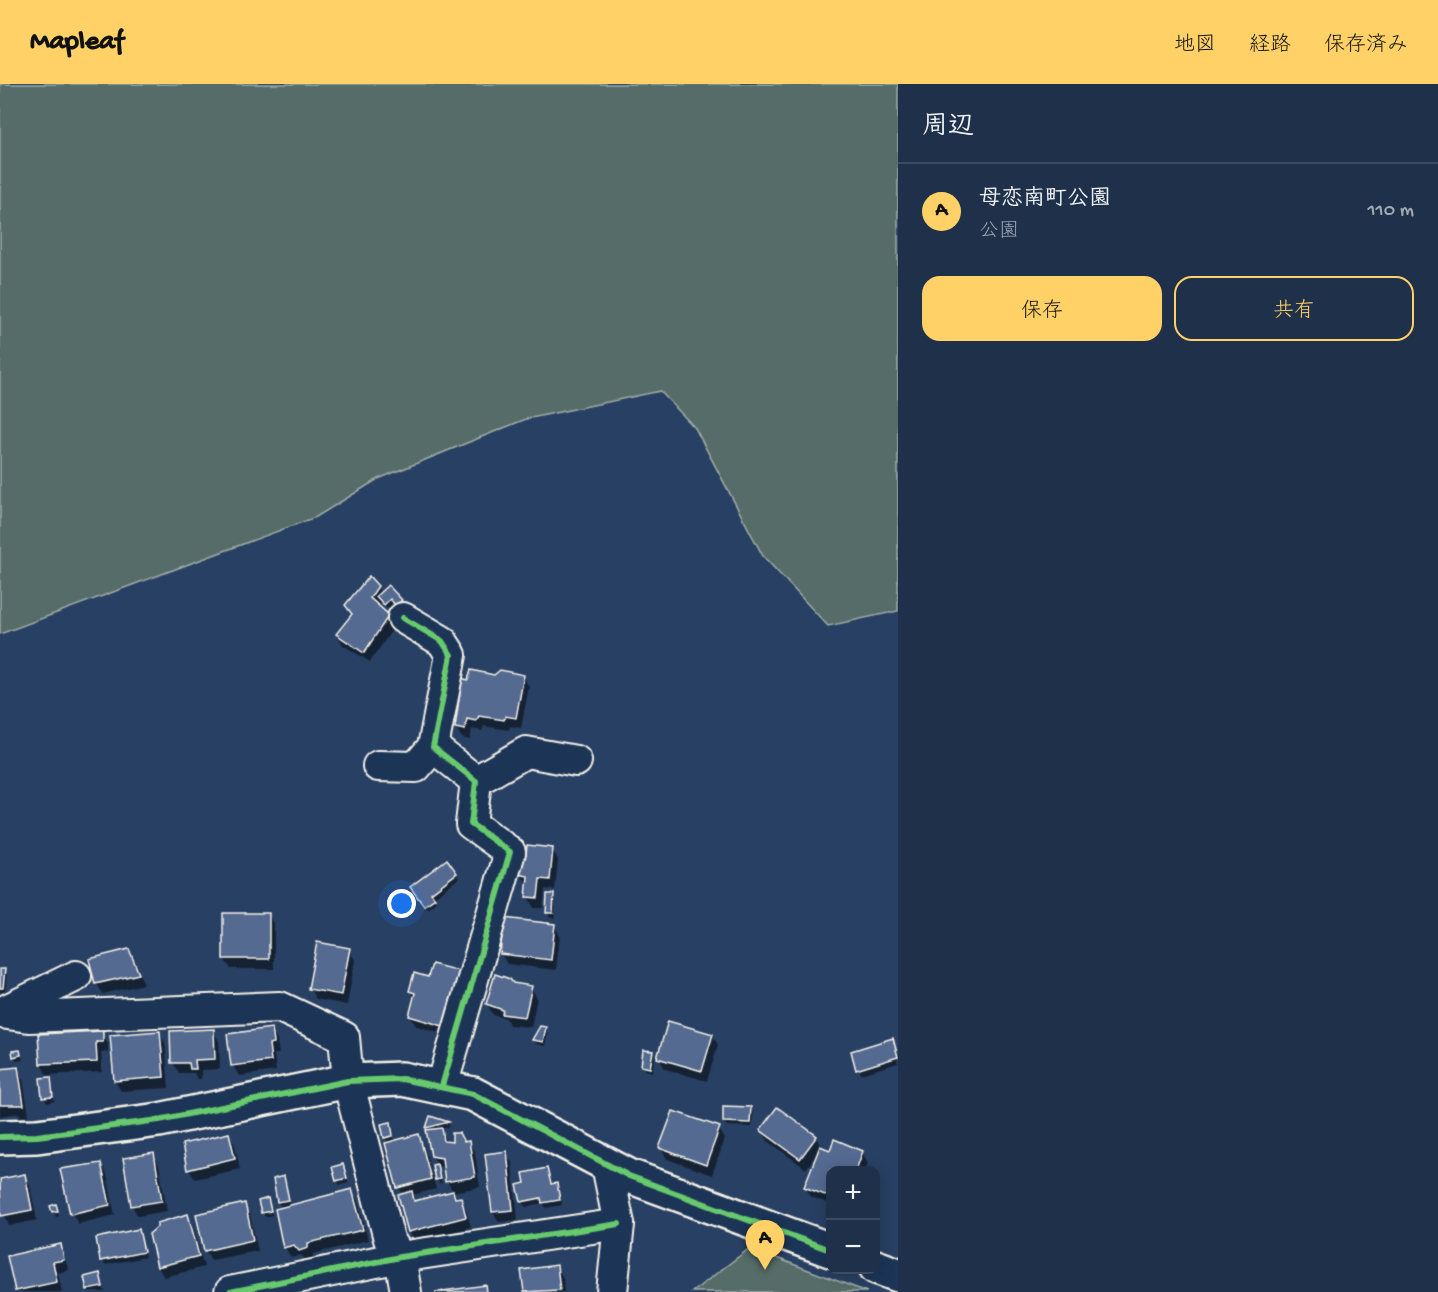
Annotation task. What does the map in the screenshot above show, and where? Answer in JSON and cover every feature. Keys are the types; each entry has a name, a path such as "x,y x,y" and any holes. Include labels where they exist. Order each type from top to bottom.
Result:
{"street":[{"path":"378,766 416,767 433,747 451,655 442,640 403,618"},
{"path":"433,747 476,781"},
{"path":"476,781 526,752 576,760"},
{"path":"442,1086 510,852 471,824 476,781"},
{"path":"76,976 0,1013 29,1017 280,1007 344,1037 348,1081 389,1239 400,1257 406,1292"},
{"path":"0,1137 37,1137 159,1120 348,1081 402,1079 442,1086 473,1095 628,1176 826,1248"},
{"path":"607,1165 619,1224 612,1292"},
{"path":"230,1292 400,1257 619,1224"},
{"path":"880,1268 898,1275"}],"green space":[{"path":"0,84 898,84 898,611 828,626 763,556 695,428 660,391 526,419 378,479 316,517 0,634"},
{"path":"750,1248 867,1292 692,1292"}],"building":[{"path":"369,576 378,586 370,598 389,615 364,653 336,634 352,614 345,605"},
{"path":"388,585 402,600 396,606 390,599 384,605 376,596"},
{"path":"471,670 494,675 500,670 524,675 516,718 505,716 504,720 479,716 476,721 467,719 465,730 455,728 459,699 456,696 461,678 468,680"},
{"path":"527,845 553,848 550,880 540,879 538,898 526,897 528,876 518,874 520,854 526,854"},
{"path":"447,859 457,873 431,893 435,898 424,906 410,887"},
{"path":"547,894 554,894 553,913 546,913"},
{"path":"223,913 269,913 269,959 223,959"},
{"path":"504,918 555,924 551,960 500,954"},
{"path":"317,942 350,948 341,995 308,989"},
{"path":"129,949 139,974 95,984 89,959"},
{"path":"432,964 459,971 443,1026 409,1016 415,993 409,991 414,973 428,977"},
{"path":"0,969 5,969 3,988 0,988"},
{"path":"495,974 510,979 513,983 532,986 525,1017 502,1014 503,1010 486,1004"},
{"path":"668,1021 713,1034 702,1071 657,1058"},
{"path":"540,1026 546,1027 543,1042 532,1040"},
{"path":"272,1028 274,1043 269,1044 271,1061 231,1066 227,1034"},
{"path":"214,1029 215,1059 195,1060 196,1069 190,1069 189,1063 171,1063 170,1031"},
{"path":"103,1031 103,1042 96,1042 97,1062 40,1064 38,1034"},
{"path":"160,1031 164,1077 114,1081 110,1035"},
{"path":"893,1038 898,1057 856,1070 851,1051"},
{"path":"20,1050 21,1055 13,1057 12,1051"},
{"path":"643,1050 653,1051 650,1068 641,1066"},
{"path":"18,1067 24,1105 0,1105 0,1069"},
{"path":"51,1077 53,1097 42,1098 40,1078"},
{"path":"723,1106 751,1107 750,1123 723,1122"},
{"path":"777,1107 817,1136 800,1159 760,1130"},
{"path":"673,1111 720,1127 706,1165 659,1148"},
{"path":"430,1116 449,1122 426,1128"},
{"path":"391,1122 393,1136 384,1138 381,1124"},
{"path":"442,1128 444,1141 452,1142 452,1133 459,1133 464,1142 469,1141 475,1177 445,1182 442,1158 431,1156 426,1130"},
{"path":"229,1133 235,1158 187,1170 182,1144"},
{"path":"419,1134 431,1179 397,1188 385,1143"},
{"path":"834,1139 863,1151 857,1166 826,1166 826,1195 804,1187 820,1146 830,1150"},
{"path":"507,1151 513,1210 492,1212 485,1154"},
{"path":"154,1153 162,1201 131,1206 123,1158"},
{"path":"101,1163 110,1205 70,1214 60,1169"},
{"path":"343,1164 347,1178 336,1181 332,1167"},
{"path":"437,1164 440,1179 435,1180 432,1165"},
{"path":"547,1168 551,1184 557,1183 560,1200 542,1203 541,1198 521,1202 517,1185 525,1183 523,1173"},
{"path":"25,1174 32,1210 1,1216 0,1179"},
{"path":"284,1176 289,1200 277,1202 273,1179"},
{"path":"352,1189 363,1230 308,1243 308,1248 299,1251 294,1245 283,1248 275,1209"},
{"path":"412,1191 414,1201 453,1191 455,1198 461,1197 466,1217 408,1232 398,1195"},
{"path":"268,1198 271,1211 261,1213 258,1201"},
{"path":"245,1203 253,1240 204,1251 196,1214"},
{"path":"56,1204 58,1211 52,1212 50,1206"},
{"path":"188,1214 199,1256 157,1267 149,1234 157,1227 157,1223"},
{"path":"139,1229 144,1252 100,1261 96,1238"},
{"path":"61,1244 64,1260 53,1262 57,1282 15,1291 7,1256"},
{"path":"557,1265 560,1290 524,1292 521,1270"},
{"path":"100,1273 103,1287 87,1290 84,1277"},
{"path":"486,1285 487,1292 435,1292"}],"cycle path":[{"path":"403,618 442,641 451,655 433,747 476,781 471,824 510,852 442,1086"},
{"path":"0,1137 37,1136 159,1120 348,1081 402,1079 473,1094 629,1176 826,1249"},
{"path":"230,1292 400,1257 619,1224"}],"place":[{"name":"母恋南町公園","path":"765,1270"}]}
